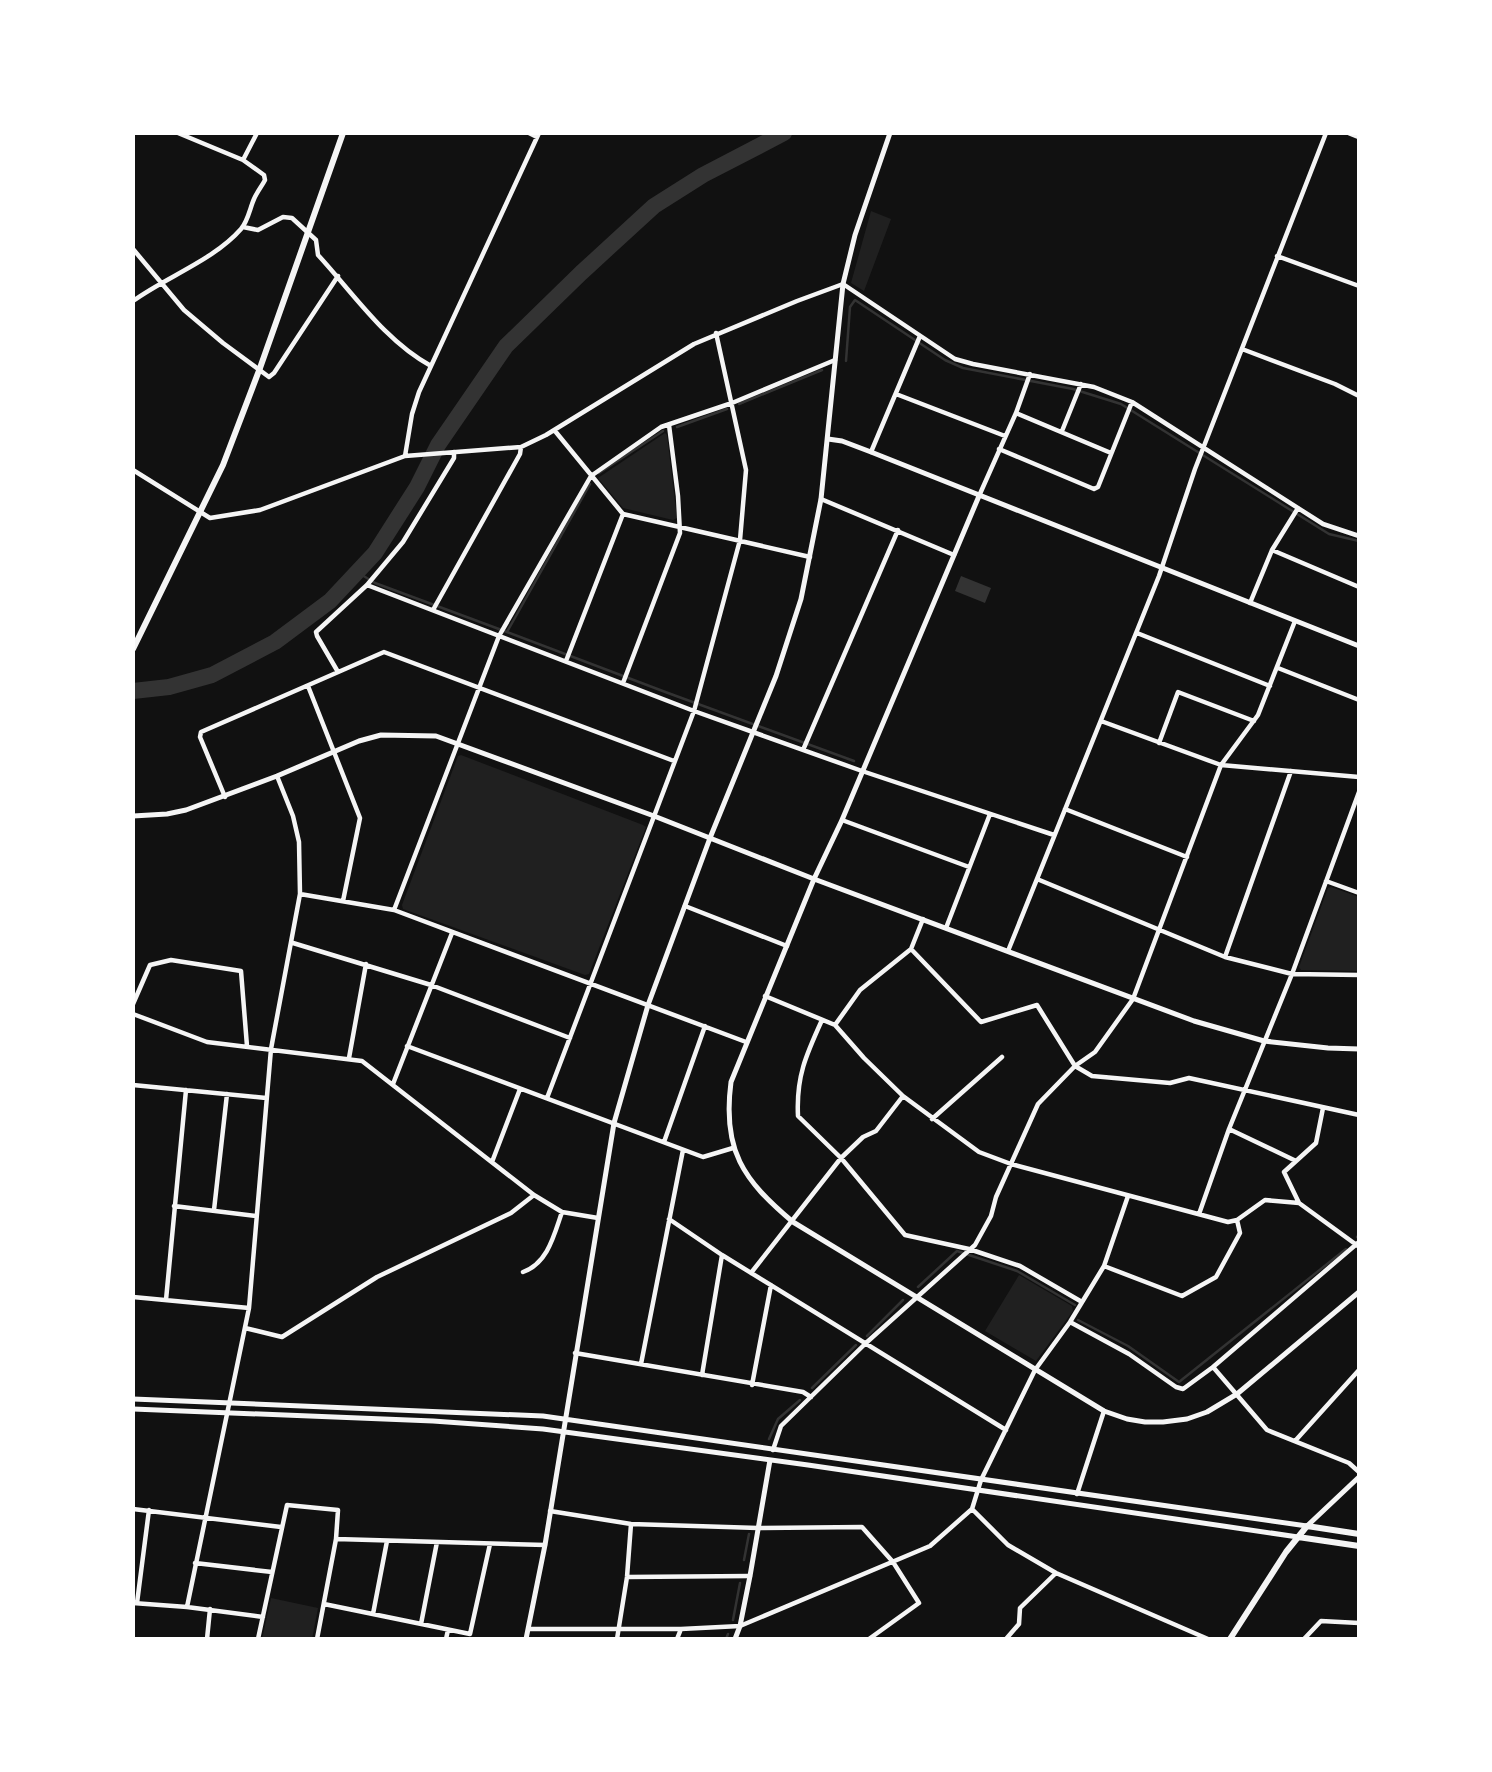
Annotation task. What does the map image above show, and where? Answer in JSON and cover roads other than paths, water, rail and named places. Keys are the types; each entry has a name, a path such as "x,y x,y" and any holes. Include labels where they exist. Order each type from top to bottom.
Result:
{"main road":[{"path":"133,649 218,478 343,133"},
{"path":"1230,1639 1307,1526 1359,1534"},
{"path":"1298,1537 1359,1546"}],"street":[{"path":"133,301 221,246 243,227 255,196 265,180 264,175 243,160 178,133"},
{"path":"243,160 257,133"},
{"path":"405,456 412,414 431,366 538,135 529,133"},
{"path":"526,1639 545,1545 614,1123 648,1004 710,838 780,665 801,598 821,499 843,284 855,235 890,133"},
{"path":"1008,951 1162,569 1203,448 1326,133"},
{"path":"1349,133 1359,137"},
{"path":"243,227 258,230 283,217 292,218 316,240 318,255 385,330 431,366"},
{"path":"133,249 194,318 269,377 338,276"},
{"path":"1277,256 1359,286"},
{"path":"133,470 210,518 260,510 405,456 521,447 554,430 653,367 716,333 843,284"},
{"path":"843,284 955,359 1081,384 1132,402 1330,528 1359,536"},
{"path":"547,1098 694,711 740,540 746,470 716,333"},
{"path":"871,452 920,336"},
{"path":"1242,349 1335,384 1359,396"},
{"path":"394,910 499,636 591,476 655,430 732,403 835,360"},
{"path":"1030,374 1016,413 746,1042 731,1082 727,1107 733,1148 748,1178 763,1197 793,1222 1104,1411 1136,1420 1176,1421 1207,1412 1237,1394 1359,1292"},
{"path":"1062,431 1081,384"},
{"path":"896,394 1005,436"},
{"path":"999,449 1094,489 1098,487 1132,402"},
{"path":"1016,413 1111,453"},
{"path":"623,683 681,527 669,425"},
{"path":"554,430 623,513 811,557"},
{"path":"828,439 842,441 871,452 1359,646"},
{"path":"433,610 520,454 521,447"},
{"path":"338,672 316,632 367,584 403,542 454,458 454,452"},
{"path":"821,499 954,555"},
{"path":"1250,603 1272,550 1298,508"},
{"path":"566,661 623,513"},
{"path":"803,750 898,530"},
{"path":"1272,550 1359,587"},
{"path":"367,584 694,711 1054,835"},
{"path":"773,1450 781,1426 866,1343 975,1245 991,1216 1038,1104 1075,1066 1094,1052 1133,999 1221,765 1254,721 1296,621"},
{"path":"1137,633 1270,687"},
{"path":"225,797 200,737 201,732 384,652 674,761"},
{"path":"1278,668 1359,700"},
{"path":"308,686 360,818 344,901"},
{"path":"1159,743 1178,692 1254,721"},
{"path":"1101,721 1221,765 1359,778"},
{"path":"133,816 177,812 225,797 334,751 381,735 436,736 1194,1021 1265,1041 1359,1049"},
{"path":"1225,957 1291,771"},
{"path":"187,1606 249,1308 271,1049 300,894 299,842 293,816 277,776"},
{"path":"1199,1214 1243,1091 1292,974 1359,792"},
{"path":"1353,808 1359,812"},
{"path":"1065,809 1186,858"},
{"path":"946,928 990,814"},
{"path":"842,820 969,867"},
{"path":"1037,879 1225,957 1292,974 1359,975"},
{"path":"1326,881 1359,894"},
{"path":"300,894 394,910 746,1042"},
{"path":"685,906 787,946"},
{"path":"835,1025 860,990 911,949 924,919"},
{"path":"393,1084 452,933"},
{"path":"292,943 431,985 570,1038"},
{"path":"911,949 981,1022 1037,1005 1075,1066 1092,1076 1170,1083 1189,1078 1359,1115"},
{"path":"133,1004 150,965 171,960 241,971 247,1045"},
{"path":"349,1058 366,964"},
{"path":"765,996 835,1025 903,1096 979,1152 1011,1164 1228,1222 1237,1220 1265,1200 1299,1203"},
{"path":"133,1014 207,1042 362,1061 534,1195 562,1212 598,1218"},
{"path":"822,1020 802,1067 797,1099 798,1116 841,1158 905,1235 969,1249 1020,1266 1082,1301"},
{"path":"664,1142 705,1026"},
{"path":"407,1046 703,1157 733,1148"},
{"path":"932,1119 1002,1057"},
{"path":"133,1085 266,1098"},
{"path":"492,1162 520,1089"},
{"path":"166,1300 186,1090"},
{"path":"214,1210 227,1094"},
{"path":"751,1273 841,1158 863,1137 876,1131 903,1096"},
{"path":"1070,1322 1129,1353 1180,1389 1213,1367 1358,1245 1299,1203 1284,1172 1294,1160 1316,1143 1323,1108"},
{"path":"1229,1129 1294,1160"},
{"path":"641,1364 683,1150"},
{"path":"245,1328 282,1337 377,1276 511,1213 534,1195"},
{"path":"529,1629 620,1630 740,1626 930,1546 972,1508 981,1480 1035,1370 1070,1322 1104,1266 1128,1196"},
{"path":"174,1206 256,1216"},
{"path":"523,1272 536,1267 549,1248 562,1212"},
{"path":"669,1219 722,1255 1006,1430"},
{"path":"1104,1266 1182,1296 1216,1277 1240,1233 1237,1220"},
{"path":"702,1376 722,1255"},
{"path":"752,1385 771,1285"},
{"path":"133,1297 249,1308"},
{"path":"575,1353 803,1392 811,1397"},
{"path":"133,1399 490,1413 565,1419 1307,1526 1359,1474 1349,1463 1267,1430 1213,1367"},
{"path":"1295,1441 1359,1370"},
{"path":"133,1409 444,1422 563,1431 1298,1537"},
{"path":"1077,1494 1104,1411"},
{"path":"735,1639 750,1576 770,1460"},
{"path":"258,1639 286,1505 338,1510 336,1539 317,1639"},
{"path":"972,1508 1008,1545 1056,1573 1208,1639"},
{"path":"133,1509 282,1527"},
{"path":"149,1510 135,1603 187,1606 262,1617"},
{"path":"550,1511 631,1524 758,1528 862,1527 893,1562 919,1604 879,1636 869,1639"},
{"path":"617,1639 627,1577 631,1524"},
{"path":"336,1539 545,1545"},
{"path":"373,1614 387,1541"},
{"path":"421,1624 437,1542"},
{"path":"324,1604 470,1634 490,1544"},
{"path":"195,1563 272,1572"},
{"path":"1006,1639 1019,1624 1020,1608 1056,1573"},
{"path":"627,1577 750,1576"},
{"path":"207,1639 210,1609"},
{"path":"1304,1639 1321,1620 1359,1623"},
{"path":"677,1639 681,1629"},
{"path":"446,1639 448,1630"}],"waterway":[{"path":"133,691 169,687 212,675 275,642 330,601 375,553 417,487 438,445 506,346 654,206 703,175 784,133"},
{"path":"846,361 850,307 855,300 945,360 963,368 1073,389 1121,404 1329,534 1359,541"},
{"path":"739,404 822,370"},
{"path":"677,427 727,409"},
{"path":"599,473 663,431"},
{"path":"357,572 375,583 507,632 590,484"},
{"path":"507,632 854,761"},
{"path":"1078,1320 1128,1346 1179,1382 1346,1249"},
{"path":"918,1287 957,1251 1017,1271 1075,1305"},
{"path":"867,1336 903,1300"},
{"path":"812,1388 856,1345"},
{"path":"769,1439 778,1419 800,1400"},
{"path":"744,1560 749,1534"},
{"path":"733,1620 740,1583"},
{"path":"726,1639 728,1634"}]}
